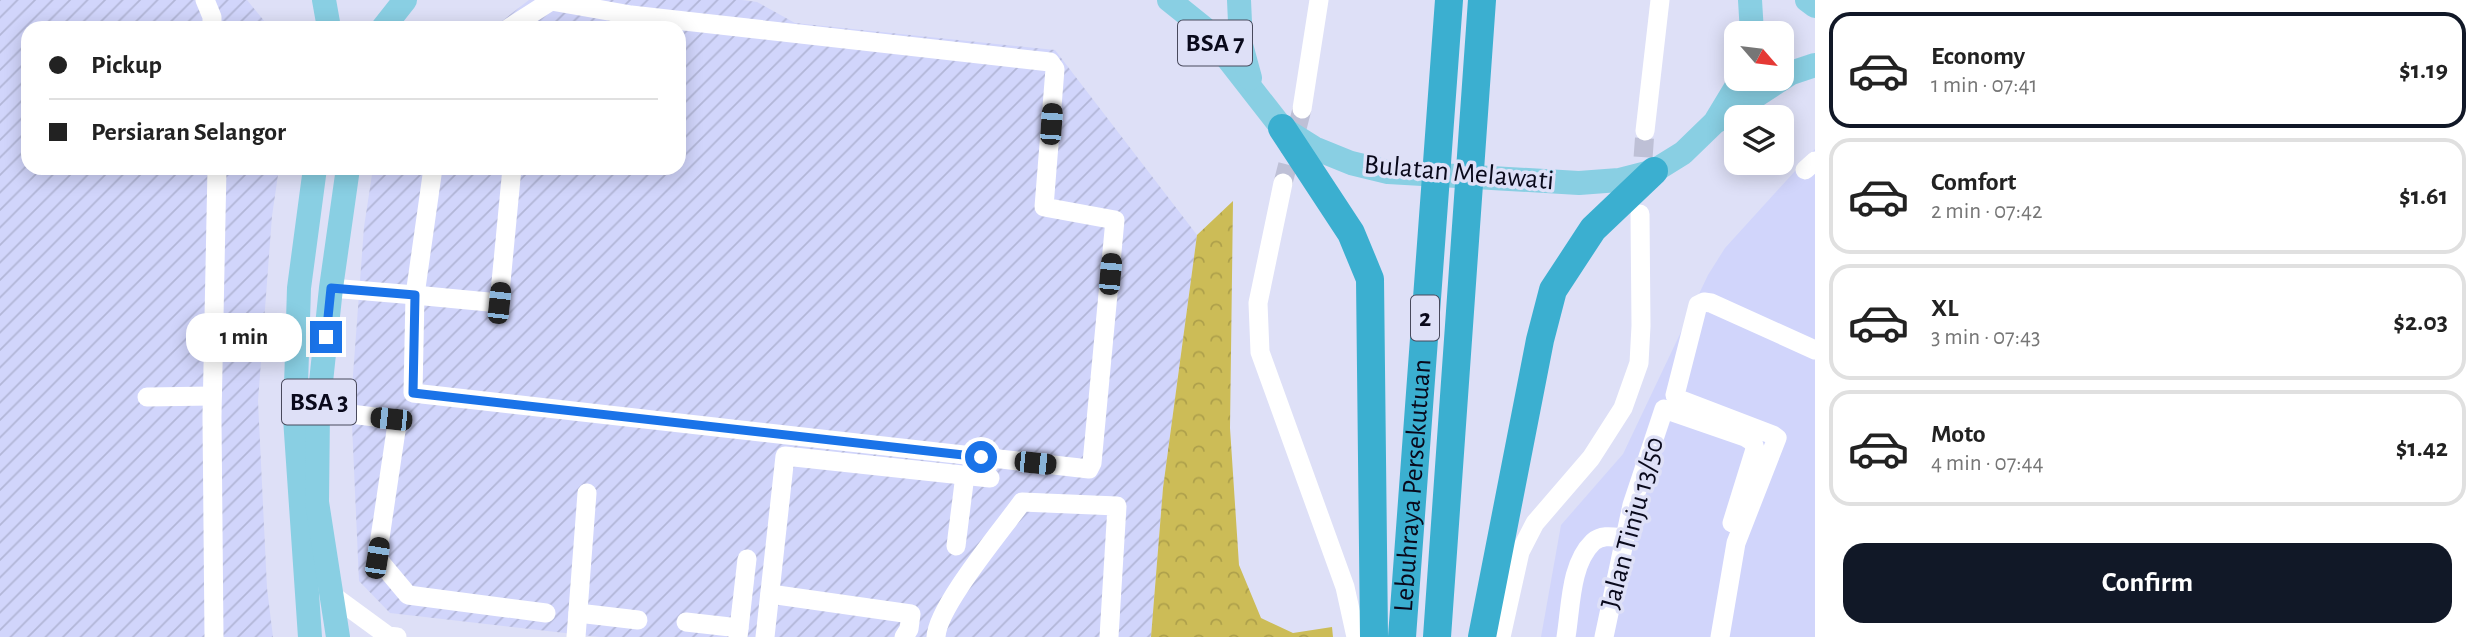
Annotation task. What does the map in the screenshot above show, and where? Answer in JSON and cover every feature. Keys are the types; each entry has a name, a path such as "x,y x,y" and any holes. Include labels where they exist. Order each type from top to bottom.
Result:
{"highway":[{"name":"Lebuhraya Persekutuan","path":"1402,637 1449,0"},
{"name":"Lebuhraya Persekutuan","path":"1437,637 1482,0"},
{"path":"1282,128 1351,233 1370,279 1371,629"},
{"path":"1488,635 1540,340 1553,290 1593,229 1654,171"}],"main road":[{"path":"324,0 328,21"},
{"path":"388,21 405,0"},
{"name":"BSA 7","path":"1169,0 1203,28 1254,92"},
{"name":"Bulatan Melawati","path":"1239,0 1241,46 1254,92 1282,128 1314,148 1351,163 1388,172 1579,183 1619,180 1654,171 1683,153 1715,122 1734,91"},
{"path":"1750,0 1751,21"},
{"path":"1807,0 1815,6"},
{"path":"1715,122 1791,73 1815,65"},
{"name":"BSA 3","path":"310,637 295,418 299,288 314,175"},
{"name":"BSA 3","path":"338,637 317,502 318,410 347,175"}],"street":[{"path":"205,0 212,21"},
{"path":"1303,109 1320,0"},
{"path":"1645,131 1660,0"},
{"path":"520,21 551,1 684,21"},
{"path":"432,175 415,295 413,393 1089,469 1092,463 1115,220 1044,207 1055,69 1050,62 686,21"},
{"path":"214,637 212,396 217,175"},
{"path":"331,288 499,303 511,175"},
{"path":"1283,183 1258,303 1260,352 1345,587 1356,637"},
{"path":"1488,635 1520,552 1535,523 1591,458 1623,408 1639,363 1640,214"},
{"path":"1720,637 1736,543 1777,438 1679,399 1675,395 1674,390 1698,304 1711,303 1815,350"},
{"path":"147,397 212,396"},
{"name":"Jalan Tinju 13/50","path":"1604,637 1632,505 1664,409 1745,437 1753,442 1755,449 1727,537 1709,637"},
{"path":"318,410 391,419 397,424 377,558 408,595 546,612"},
{"path":"765,637 785,456 990,478"},
{"path":"956,546 965,475"},
{"path":"576,637 587,493"},
{"path":"770,594 911,614 936,633 945,607 1022,502 1117,506 1109,637"},
{"path":"1566,637 1580,561 1594,541 1611,536 1625,538"},
{"path":"686,622 739,632 747,558"},
{"path":"332,595 388,637 397,637"},
{"path":"578,613 638,620"},
{"path":"904,637 909,629 911,614"}],"shaded area":[{"path":"0,0 247,0 264,21 21,21 21,175 278,175 272,216 258,401 267,588 273,637 0,637"},
{"path":"529,0 742,0 757,2 795,23 1055,50 1197,235 1163,488 1151,637 600,637 390,613 359,581 351,402 364,227 372,175 686,175 686,21 502,21"},
{"path":"1815,149 1815,637 1541,637 1561,525 1623,454 1708,275 1725,248"}],"green space":[{"path":"1233,201 1230,428 1239,565 1261,618 1293,633 1332,627 1333,637 1151,637 1163,488 1197,235"}],"tunnel":[{"path":"1283,183 1302,109"},
{"path":"1641,186 1645,131"}],"route":[{"path":"326,337 331,288 415,295 413,393 981,457"}]}
